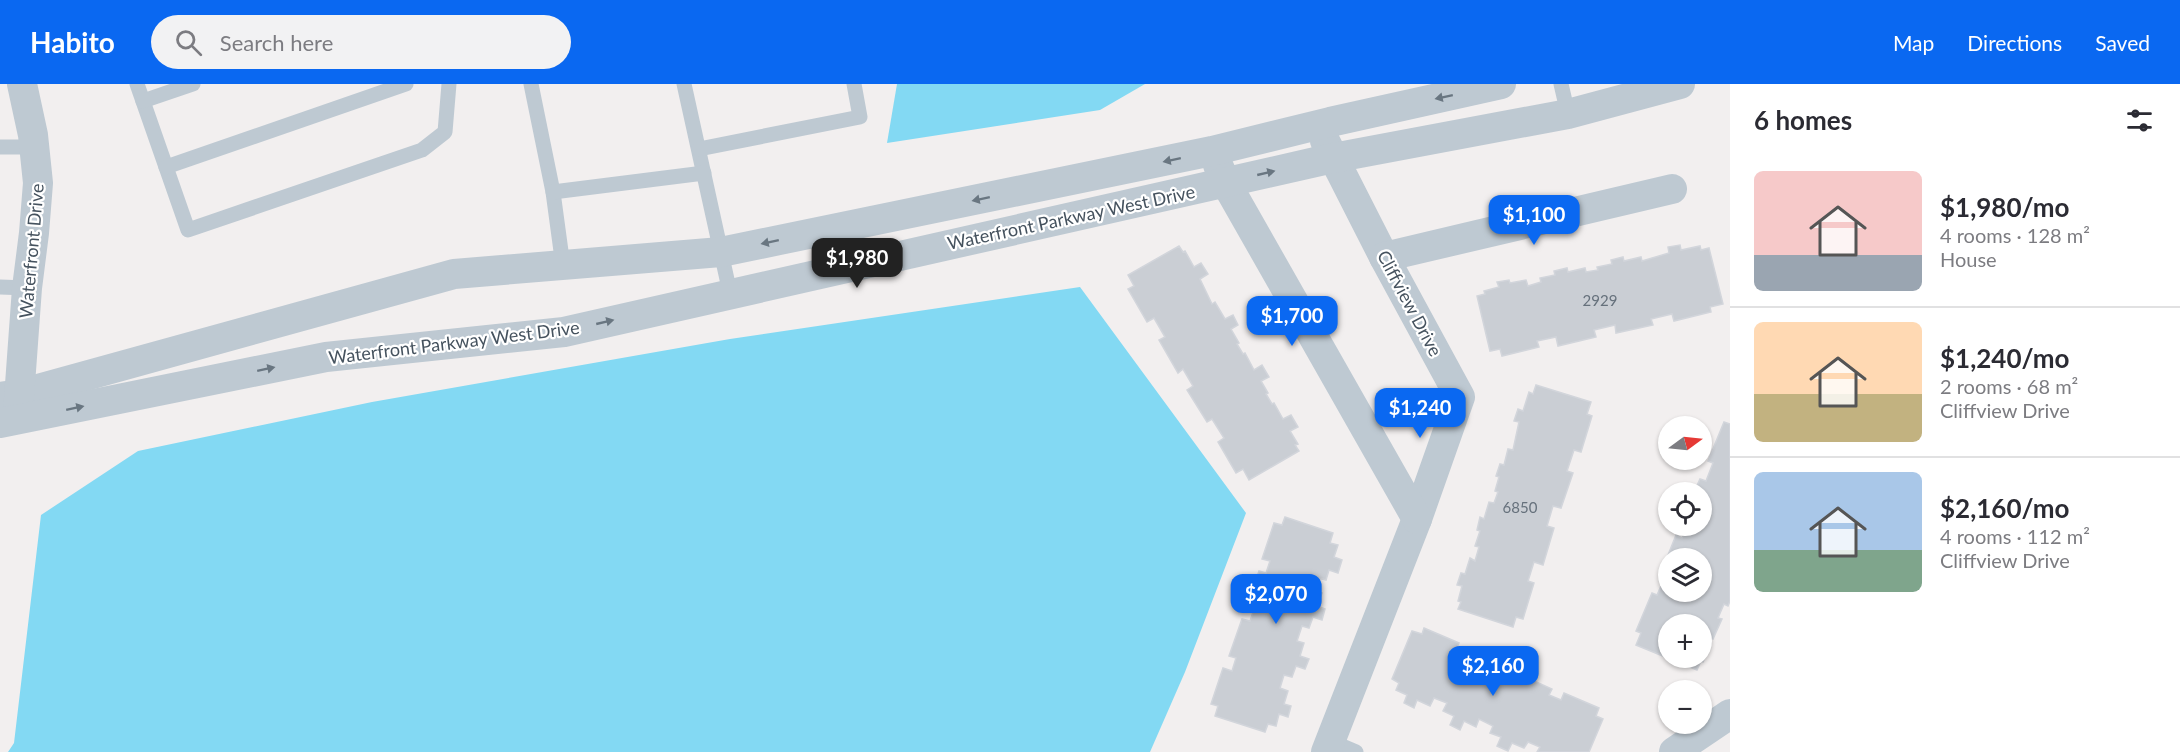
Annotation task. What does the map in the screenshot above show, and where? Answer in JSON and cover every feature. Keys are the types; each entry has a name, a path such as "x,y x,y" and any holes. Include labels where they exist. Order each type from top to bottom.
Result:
{"street":[{"name":"Waterfront Drive","path":"9,409 14,287 34,232 38,183 35,147 22,84"},
{"name":"Waterfront Parkway West Drive","path":"9,409 454,274 563,267 721,252 1212,152 1317,125 1501,84"},
{"name":"Waterfront Parkway West Drive","path":"9,409 326,357 564,332 1333,158 1568,114 1680,84"},
{"name":"Cliffview Drive","path":"1317,125 1384,257 1461,397 1337,748"},
{"path":"1212,152 1226,183 1417,519"},
{"path":"1384,257 1672,189"},
{"path":"1674,752 1730,714"}],"lane":[{"path":"137,84 188,230 422,150 445,132 449,84"},
{"path":"143,101 193,84"},
{"path":"166,166 406,84"},
{"path":"531,84 553,192 563,267"},
{"path":"684,84 730,293"},
{"path":"699,149 860,117 854,84"},
{"path":"1561,84 1568,114"},
{"path":"0,147 35,147"},
{"path":"553,192 704,173"}],"water":[{"path":"897,84 1145,84 1100,110 887,143"},
{"path":"1080,287 1246,513 1185,672 1150,752 8,752 14,743 41,515 138,451 372,402 730,339"}],"building":[{"path":"1680,245 1681,250 1700,246 1701,250 1709,248 1723,304 1710,307 1711,312 1674,321 1672,314 1651,319 1653,325 1616,333 1615,325 1594,330 1596,337 1558,346 1556,337 1537,341 1539,347 1502,356 1500,349 1490,351 1477,296 1485,294 1484,291 1499,287 1497,282 1509,280 1510,283 1526,280 1528,286 1541,282 1540,278 1555,275 1554,271 1567,268 1568,272 1585,268 1586,272 1598,270 1597,267 1612,264 1611,260 1623,257 1624,261 1641,257 1642,261 1669,253 1668,247"},
{"path":"1179,246 1183,252 1185,251 1194,267 1201,263 1208,274 1200,279 1212,304 1215,302 1225,319 1233,315 1238,325 1231,329 1239,343 1237,344 1254,370 1262,365 1269,377 1261,381 1272,404 1274,403 1283,419 1291,415 1298,427 1290,431 1298,444 1295,445 1299,451 1249,480 1243,469 1236,473 1218,442 1224,438 1212,419 1207,422 1187,390 1193,386 1183,369 1178,373 1159,340 1165,337 1154,318 1147,322 1128,289 1134,286 1128,275"},
{"path":"1536,385 1591,402 1587,414 1592,416 1581,452 1574,450 1567,471 1573,473 1561,508 1553,506 1547,526 1554,528 1543,565 1534,562 1528,581 1534,583 1523,619 1516,617 1513,627 1458,609 1462,586 1457,585 1461,573 1465,574 1470,558 1475,561 1479,547 1475,546 1480,531 1477,530 1480,517 1484,519 1489,502 1494,503 1498,492 1495,491 1499,477 1496,476 1500,464 1504,465 1508,449 1513,450 1519,422 1514,421 1518,409 1523,411 1529,392 1533,394"},
{"path":"1724,422 1730,424 1730,601 1728,606 1724,604 1718,618 1722,619 1713,639 1712,614 1658,614 1658,654 1636,645 1641,633 1636,631 1652,593 1657,595 1658,593 1658,602 1712,602 1712,548 1671,548 1676,536 1682,538 1683,536 1712,536 1712,482 1699,482 1700,479 1706,481 1713,463 1712,451"},
{"path":"1285,517 1333,533 1330,543 1338,545 1334,557 1342,560 1338,573 1329,570 1326,580 1318,578 1314,591 1322,593 1317,606 1325,609 1322,620 1313,617 1309,628 1302,626 1297,641 1304,643 1300,656 1309,659 1305,669 1296,666 1292,677 1284,675 1280,688 1288,691 1284,704 1291,706 1288,717 1279,714 1276,726 1268,724 1265,732 1215,716 1218,706 1211,704 1223,668 1232,671 1236,658 1229,656 1242,619 1250,621 1254,609 1247,607 1259,571 1266,573 1270,561 1262,559 1274,523 1282,525"},
{"path":"1424,628 1459,643 1455,652 1467,657 1470,651 1507,667 1503,675 1515,679 1517,673 1552,689 1549,695 1561,700 1564,693 1599,708 1596,716 1603,719 1589,752 1537,752 1540,747 1528,742 1524,748 1512,743 1508,751 1497,746 1501,737 1490,733 1493,726 1479,719 1476,727 1464,721 1460,730 1450,725 1454,716 1443,711 1447,703 1434,698 1430,706 1417,700 1414,708 1404,703 1407,695 1396,690 1399,683 1392,679 1412,631 1422,634"}]}
